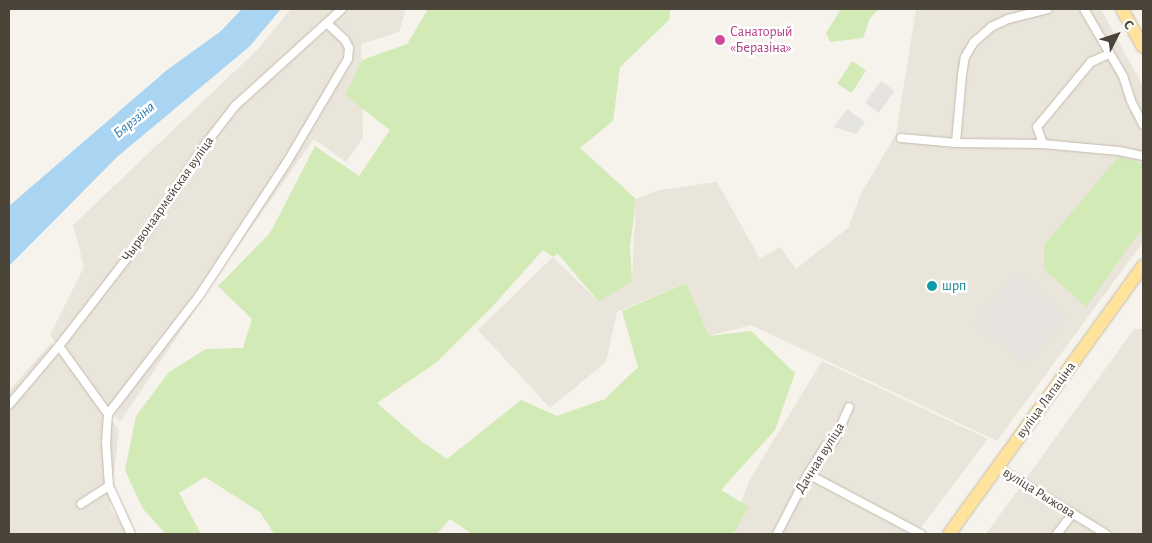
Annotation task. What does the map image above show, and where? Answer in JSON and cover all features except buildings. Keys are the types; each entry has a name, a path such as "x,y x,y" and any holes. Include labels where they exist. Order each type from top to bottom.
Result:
{"main road":[{"path":"1125,9 1143,47"},
{"name":"вуліца Лапаціна","path":"949,534 1143,266"}],"street":[{"name":"Чырвонаармейская вуліца","path":"9,405 59,346 142,239 207,142 235,106 342,9"},
{"path":"956,143 965,56 974,42 991,27 1008,19 1048,9"},
{"path":"1084,9 1123,76 1131,101 1143,125"},
{"path":"131,534 109,486 106,442 108,414 199,296 287,162 348,59 348,48 345,40 327,23"},
{"path":"1043,144 1037,127 1091,62 1109,54"},
{"path":"901,138 956,143 1043,144 1119,151 1143,156"},
{"path":"59,346 108,414"},
{"name":"Дачная вуліца","path":"777,534 808,474 826,445 834,441 849,407"},
{"name":"вуліца Рыжова","path":"997,466 1106,534"},
{"path":"808,474 921,534"},
{"path":"81,504 109,486"},
{"path":"1057,534 1072,514"}],"shaded area":[{"path":"291,9 406,9 399,32 361,44 363,138 346,162 314,139 227,262 120,422 50,335 84,267 73,225 258,49"},
{"path":"916,9 1101,9 1143,86 1143,242 997,441 751,325 709,336 685,283 617,312 606,362 550,408 478,330 553,257 599,302 632,281 636,199 659,190 717,182 760,259 780,247 796,269 848,228 861,194 896,134"},
{"path":"881,81 895,91 879,113 865,103"},
{"path":"847,109 865,122 856,134 834,127"},
{"path":"1016,272 1068,316 1026,366 974,322"},
{"path":"1134,329 1143,329 1143,534 986,534"},
{"path":"51,343 119,430 110,507 128,534 9,534 9,391"},
{"path":"822,361 988,439 916,534 729,534 750,479"}],"green space":[{"path":"428,9 670,9 670,19 620,67 613,121 580,148 636,199 630,247 632,281 599,302 558,254 553,257 543,250 491,308 437,362 377,403 421,441 447,459 521,400 557,416 605,399 638,367 622,311 686,283 709,336 751,331 795,373 775,430 721,490 749,507 733,534 472,534 450,519 437,534 274,534 260,512 205,477 179,493 201,534 166,534 143,509 125,470 136,416 169,372 206,349 243,348 252,319 218,286 270,233 315,146 359,176 390,130 345,95 362,60 407,44"},
{"path":"841,9 879,9 870,18 863,38 830,42 826,33"},
{"path":"852,61 866,70 852,93 837,84"},
{"path":"1119,156 1143,164 1143,227 1086,307 1044,269 1044,245"}],"water":[{"name":"Бярэзіна","path":"242,9 281,9 249,47 117,157 9,266 9,206 167,70 221,31"}],"place":[{"name":"Санаторый «Беразіна»","path":"720,40"},
{"name":"шрп","path":"932,286"}]}
